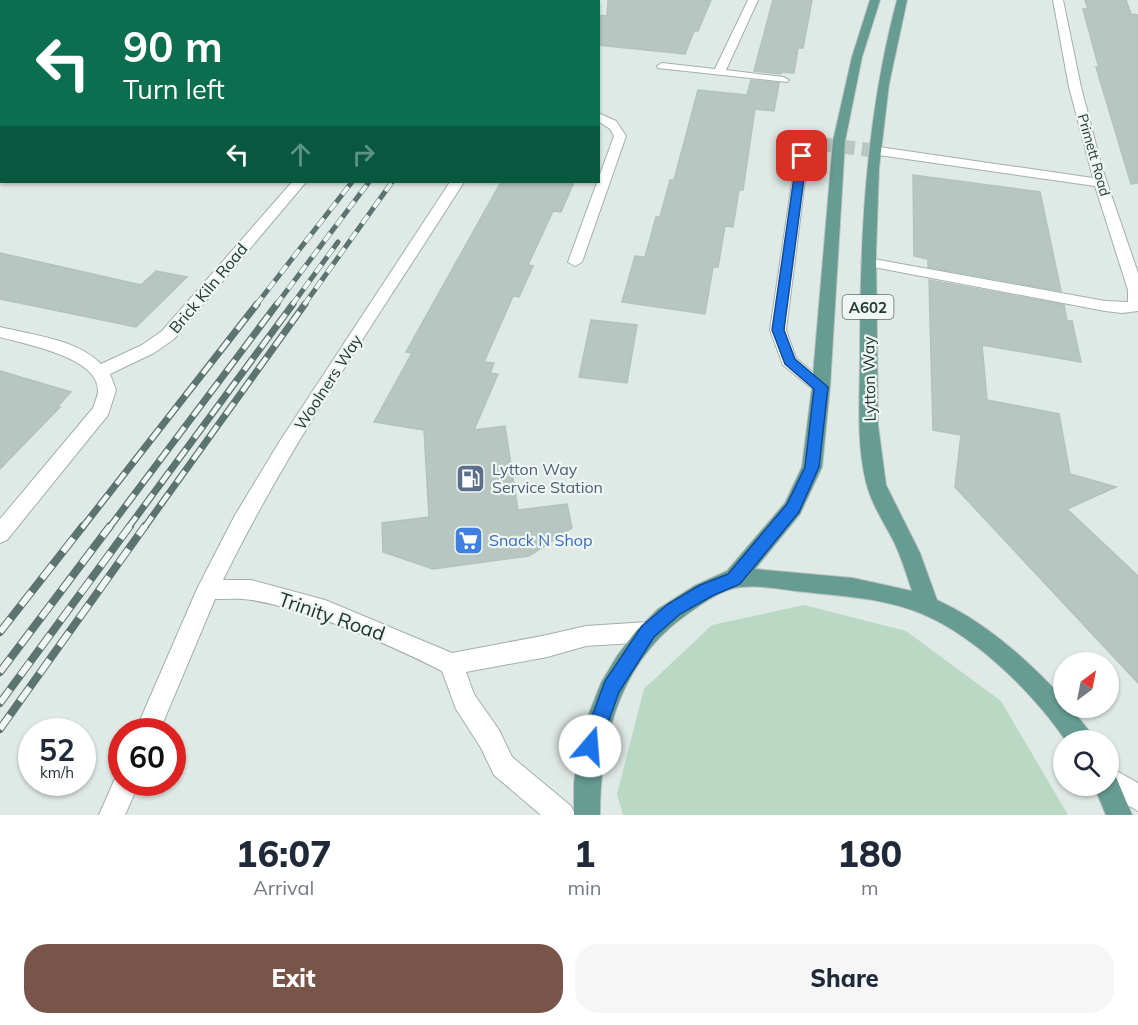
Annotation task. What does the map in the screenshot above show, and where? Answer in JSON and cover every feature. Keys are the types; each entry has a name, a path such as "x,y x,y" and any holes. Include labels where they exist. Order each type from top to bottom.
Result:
{"main road":[{"name":"A602","path":"734,579 793,508 806,484 816,446 839,141 857,57 875,0"},
{"name":"Lytton Way","path":"902,0 879,98 871,173 868,262 869,401 874,478 885,507 906,546 928,606"},
{"name":"A602","path":"587,815 585,784 593,738 612,687 648,632 674,609 706,590 734,579 844,586 928,606 953,619 1025,673 1074,730"},
{"path":"1111,796 1119,815"}],"street":[{"path":"719,73 753,0"},
{"name":"Primett Road","path":"868,262 1105,306 1136,309 1136,290 1100,183 1078,99 1058,0"},
{"path":"662,66 783,80"},
{"path":"575,262 620,136 614,125 600,117"},
{"path":"820,144 808,148 802,156 778,330 789,361 821,387"},
{"path":"879,151 1100,183"},
{"name":"Brick Kiln Road","path":"99,372 148,349 168,335 298,183"},
{"name":"Woolners Way","path":"153,718 208,589 241,523 285,449 456,183"},
{"path":"0,332 73,353 87,360 99,372 107,388 102,410 0,534"},
{"name":"Trinity Road","path":"208,589 251,590 325,610 419,648 451,664"},
{"path":"562,815 503,766 490,739 465,701 451,664 547,646 586,636 648,632"},
{"path":"1119,786 1138,798"},
{"path":"112,815 120,796"}],"green space":[{"path":"804,605 906,631 1001,701 1053,789 1053,796 1057,796 1068,815 623,815 617,794 644,689 712,625"}],"building":[{"path":"608,0 711,0 698,31 694,31 685,54 600,45 600,15 607,16"},
{"path":"773,0 812,0 803,48 798,48 794,73 754,71"},
{"path":"1085,0 1126,0 1131,14 1138,15 1138,183 1131,184 1096,67 1099,68 1083,9 1088,9"},
{"path":"751,80 779,83 774,111 755,109 743,190 739,190 733,227 725,226 718,267 713,267 705,314 622,302 635,256 645,257 656,217 660,217 670,180 674,180 698,90 747,95"},
{"path":"913,175 1040,192 1061,291 928,267 928,259 914,256"},
{"path":"500,183 574,183 561,212 553,211 528,265 533,266 519,297 513,296 484,362 494,363 490,373 498,374 474,430 505,426 518,510 567,504 572,528 529,556 433,569 383,552 382,523 429,517 424,430 374,422 412,353 406,352"},
{"path":"0,253 141,285 156,271 187,277 136,327 0,299"},
{"path":"929,280 1064,305 1067,321 1072,321 1081,362 982,345 987,400 1059,414 1070,474 1116,487 1067,509 1138,576 1138,683 1119,663 1119,652 1109,652 955,487 961,435 933,430"},
{"path":"591,320 637,325 627,383 579,377"},
{"path":"0,371 71,392 57,407 60,407 0,469"}],"tunnel":[{"path":"820,144 879,151"}],"railway":[{"path":"256,305 351,183"},
{"path":"276,305 368,183"},
{"path":"304,305 391,183"},
{"path":"292,305 338,242"},
{"path":"82,528 257,304"},
{"path":"109,528 277,304"},
{"path":"128,528 293,304"},
{"path":"144,528 305,304"},
{"path":"0,632 83,526"},
{"path":"0,672 110,526"},
{"path":"0,703 130,526"},
{"path":"0,729 145,526"}],"place":[{"name":"Lytton Way Service Station","path":"471,478"},
{"name":"Snack N Shop","path":"468,540"}],"route":[{"path":"590,746 612,687 648,632 674,609 706,590 734,579 775,532 793,508 806,484 816,446 821,387 789,361 778,330 802,156"}]}
